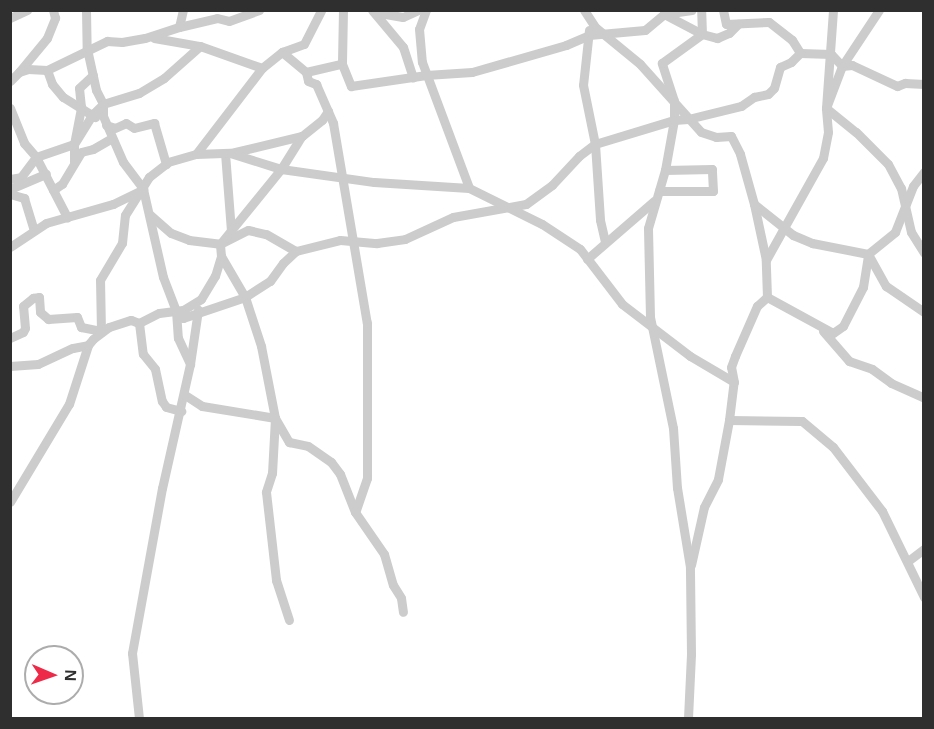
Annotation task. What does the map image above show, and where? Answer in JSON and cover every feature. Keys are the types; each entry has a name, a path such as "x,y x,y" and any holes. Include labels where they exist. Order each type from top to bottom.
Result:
{"street":[{"path":"10,81 47,38 55,18 53,10"},
{"path":"86,10 87,49 103,104 103,117 123,162 143,189 156,237 163,278 176,311 178,338 190,364"},
{"path":"179,27 183,10"},
{"path":"19,72 28,69 47,70 107,41 122,42 145,38 217,18 229,21 259,10"},
{"path":"196,154 262,68 282,52 304,44 321,10"},
{"path":"343,10 342,63 351,86 426,75 472,72 566,45 589,35 645,30 664,14 692,10"},
{"path":"371,11 403,17 418,10"},
{"path":"426,10 419,29 420,56 469,188"},
{"path":"701,10 702,34"},
{"path":"723,10 726,24 769,22 792,40 800,53"},
{"path":"766,260 823,158 828,132 826,108 833,10"},
{"path":"826,108 842,66 879,10"},
{"path":"371,11 404,47 412,77"},
{"path":"587,11 595,27 640,64 701,132 716,137 730,136 740,154 766,260 767,297 757,306 731,367 734,382 718,479 704,507 690,567"},
{"path":"587,11 589,35 583,85 595,144 600,220 605,241"},
{"path":"10,13 25,12"},
{"path":"10,18 25,12"},
{"path":"664,14 702,34 717,38 729,33 738,24"},
{"path":"688,718 691,654 690,567 677,488 673,428 650,316 648,236 654,201 665,170 674,120 674,101 662,63 702,34"},
{"path":"145,38 172,39 188,45 200,46 262,68"},
{"path":"10,179 21,177 36,157 74,144 93,114 103,104 139,93 164,78 200,46"},
{"path":"282,52 306,72 308,81 316,84 333,123 343,176 351,240 367,323 367,478 356,512"},
{"path":"176,311 183,318 245,297 270,281 283,263 296,251 340,240 377,243 405,239 453,217 468,216 507,205 526,204 543,192 595,144 674,120 688,119 741,106 754,98 768,94 774,88 780,67 791,62 800,53 831,54 842,66"},
{"path":"306,72 342,63"},
{"path":"842,66 852,65 897,86 905,83 924,84"},
{"path":"47,70 52,84 63,97 93,114 108,127 114,128 126,123 134,128 154,123 166,164"},
{"path":"74,163 74,144 81,107 80,88 93,75"},
{"path":"10,108 24,143"},
{"path":"826,108 856,132 888,164 901,188 911,232 924,254"},
{"path":"139,718 132,653 162,488 185,395 201,299 215,276 221,256 220,244 281,169 302,136 328,111"},
{"path":"10,129 36,157 67,217"},
{"path":"101,331 100,280 122,243 124,215 149,177 166,164 196,154 227,153 302,136"},
{"path":"53,190 62,184 81,153 112,138"},
{"path":"227,153 281,169 374,182 469,188 507,205 564,237 580,249 622,304 654,329 734,382"},
{"path":"227,153 231,231"},
{"path":"659,191 713,191 712,169 665,170"},
{"path":"767,297 833,333 843,326 863,287 868,254 895,232 913,186 924,172"},
{"path":"10,189 46,174"},
{"path":"10,247 46,223 113,204 143,189"},
{"path":"10,194 24,198 34,231"},
{"path":"586,259 654,201"},
{"path":"754,204 784,229 812,243 868,254 886,286 924,312"},
{"path":"148,213 171,233 189,240 220,244 248,230 266,234 296,251"},
{"path":"221,256 245,297 261,346 275,418 272,473 266,492 276,580 290,620"},
{"path":"10,339 23,332 25,328 22,306 33,298 39,297 40,312 48,319 76,317 81,327 101,331"},
{"path":"140,324 159,313 176,311 201,299"},
{"path":"10,502 69,404 88,345 101,331 131,320 140,324"},
{"path":"140,324 143,354 155,369 162,400 166,407 181,411"},
{"path":"817,325 849,361 872,369 891,383 924,398"},
{"path":"10,366 38,364 73,348 88,345"},
{"path":"185,395 202,406 275,418"},
{"path":"275,418 289,442 308,446 330,462 340,474 356,512 384,554 393,585 401,598 403,612"},
{"path":"729,420 802,421 833,447 882,511 924,597"},
{"path":"908,561 924,549"}]}
